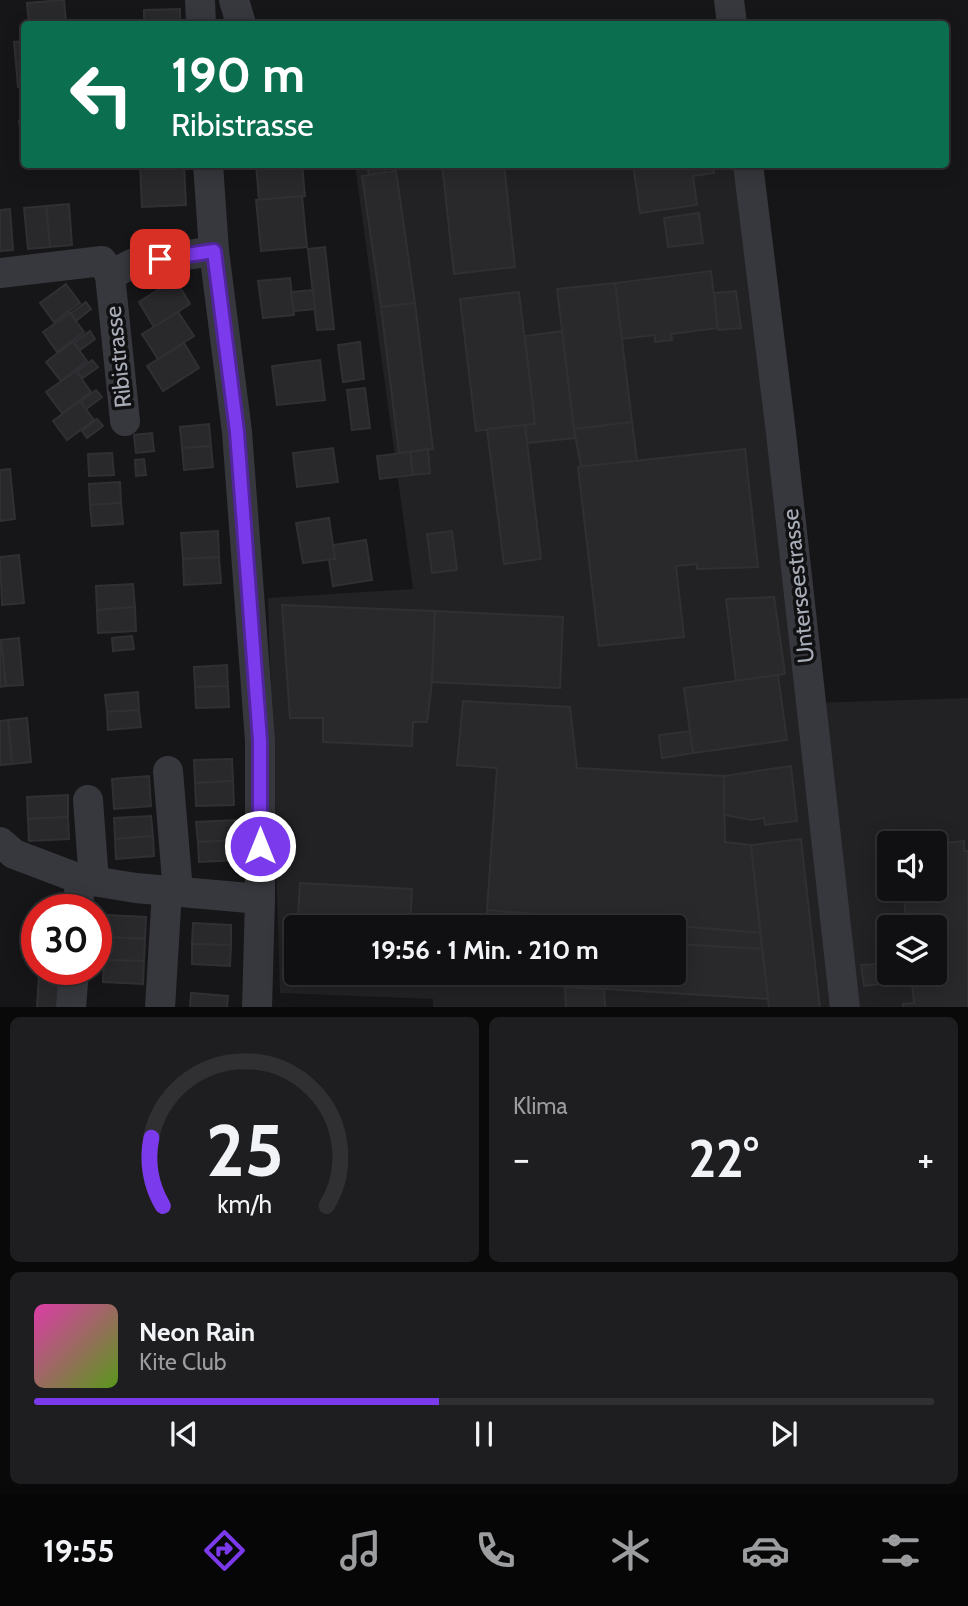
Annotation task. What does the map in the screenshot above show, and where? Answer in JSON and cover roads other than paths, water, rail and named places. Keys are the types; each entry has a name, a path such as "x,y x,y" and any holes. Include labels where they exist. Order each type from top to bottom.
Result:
{"street":[{"path":"200,0 201,21"},
{"path":"233,0 241,21"},
{"path":"729,0 732,21"},
{"path":"208,168 214,251 237,432 260,741 257,1007"},
{"name":"Unterseestrasse","path":"748,168 845,1007"},
{"name":"Ribistrasse","path":"125,421 110,275 134,262 214,251"},
{"path":"0,273 102,261 110,275"},
{"path":"160,1007 173,892 168,771"},
{"path":"83,894 87,880 88,800"},
{"path":"0,842 14,854 87,880 173,892 260,899"},
{"path":"71,1007 73,985"}]}
